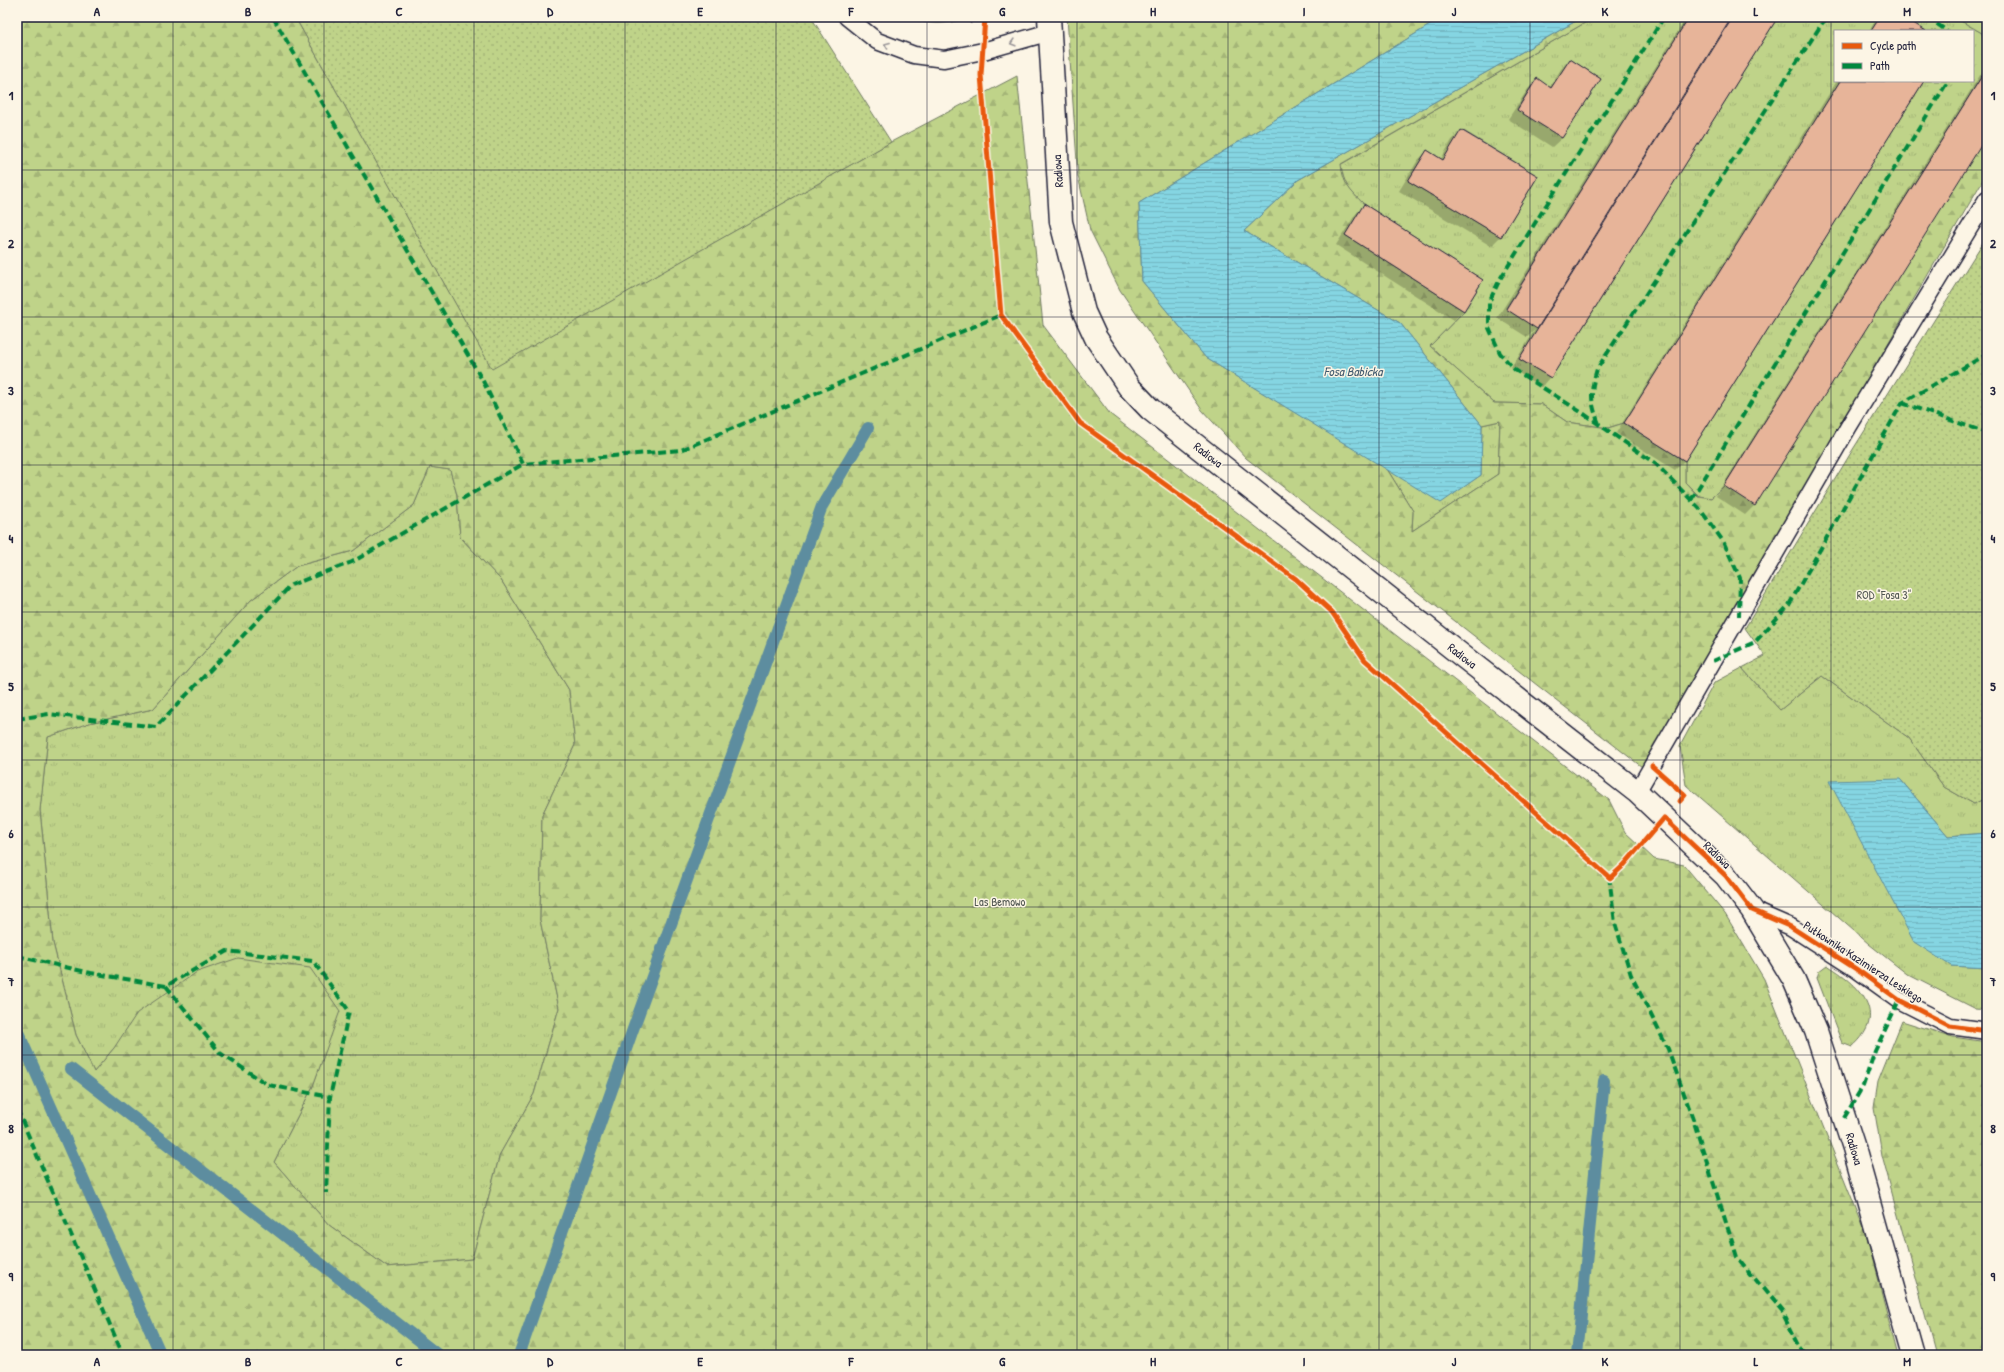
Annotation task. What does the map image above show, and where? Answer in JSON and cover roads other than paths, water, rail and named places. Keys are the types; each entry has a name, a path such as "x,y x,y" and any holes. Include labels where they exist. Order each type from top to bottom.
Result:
{"main road":[{"name":"Radiowa","path":"1050,25 1061,222 1084,312 1096,338 1129,387 1156,414 1637,792 1726,876 1752,910 1794,980 1816,1032 1854,1148 1912,1355"}],"lane":[{"path":"847,17 877,41 914,55 944,59 984,51 1050,25"},
{"path":"1637,792 1849,426 1987,199"},
{"name":"Pułkownika Kazimierza Leskiego","path":"1752,910 1791,927 1856,969 1899,1000 1950,1026 1987,1031"}],"water":[{"name":"Fosa Babicka","path":"1443,17 1583,17 1298,180 1244,231 1400,323 1482,425 1481,475 1441,503 1206,358 1142,281 1139,203"},
{"path":"1900,779 1948,836 1987,833 1987,968 1951,966 1914,942 1829,781"}],"waterway":[{"path":"519,1355 632,1032 822,506 868,428"},
{"path":"17,1030 161,1355"},
{"path":"71,1069 438,1355"},
{"path":"1577,1355 1604,1081"}],"park label":[{"name":"ROD \"Fosa 3\"","path":"1884,595"},
{"name":"Las Bemowo","path":"1000,902"}]}
